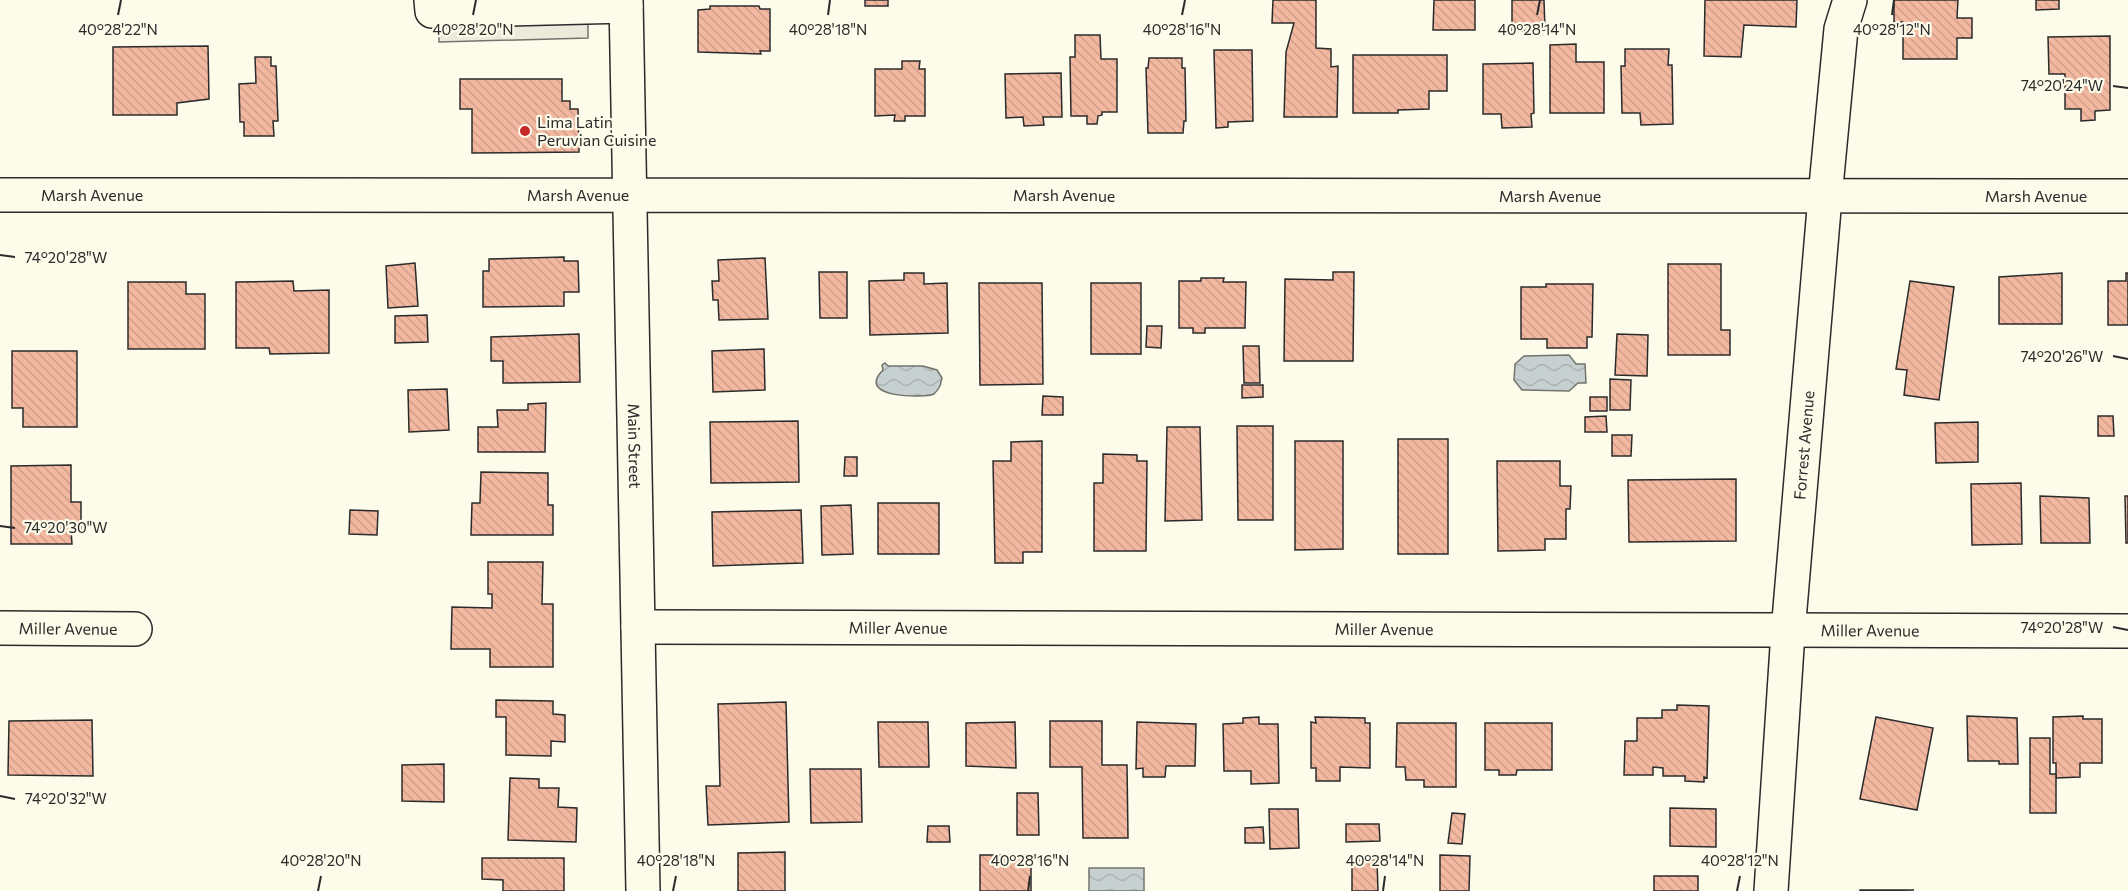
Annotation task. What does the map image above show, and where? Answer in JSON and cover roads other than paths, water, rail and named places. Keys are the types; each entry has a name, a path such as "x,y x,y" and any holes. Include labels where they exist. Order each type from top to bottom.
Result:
{"street":[{"path":"431,0 432,11 626,3"},
{"name":"Forrest Avenue","path":"1771,891 1788,632 1825,197 1841,29 1850,0"},
{"name":"Main Street","path":"626,3 643,891"},
{"name":"Marsh Avenue","path":"0,195 2128,196"},
{"name":"Miller Avenue","path":"638,627 1788,632 2128,631"},
{"name":"Miller Avenue","path":"0,628 135,629"}],"water":[{"path":"1569,355 1576,364 1585,364 1586,383 1578,383 1569,391 1522,390 1514,380 1515,364 1524,356"},
{"path":"885,363 888,366 923,366 937,370 942,378 940,386 934,394 919,396 884,391 878,387 877,380 883,370 882,365"},
{"path":"1089,868 1144,868 1144,891 1089,891"}],"place":[{"name":"Lima Latin Peruvian Cuisine","path":"525,131"}]}
